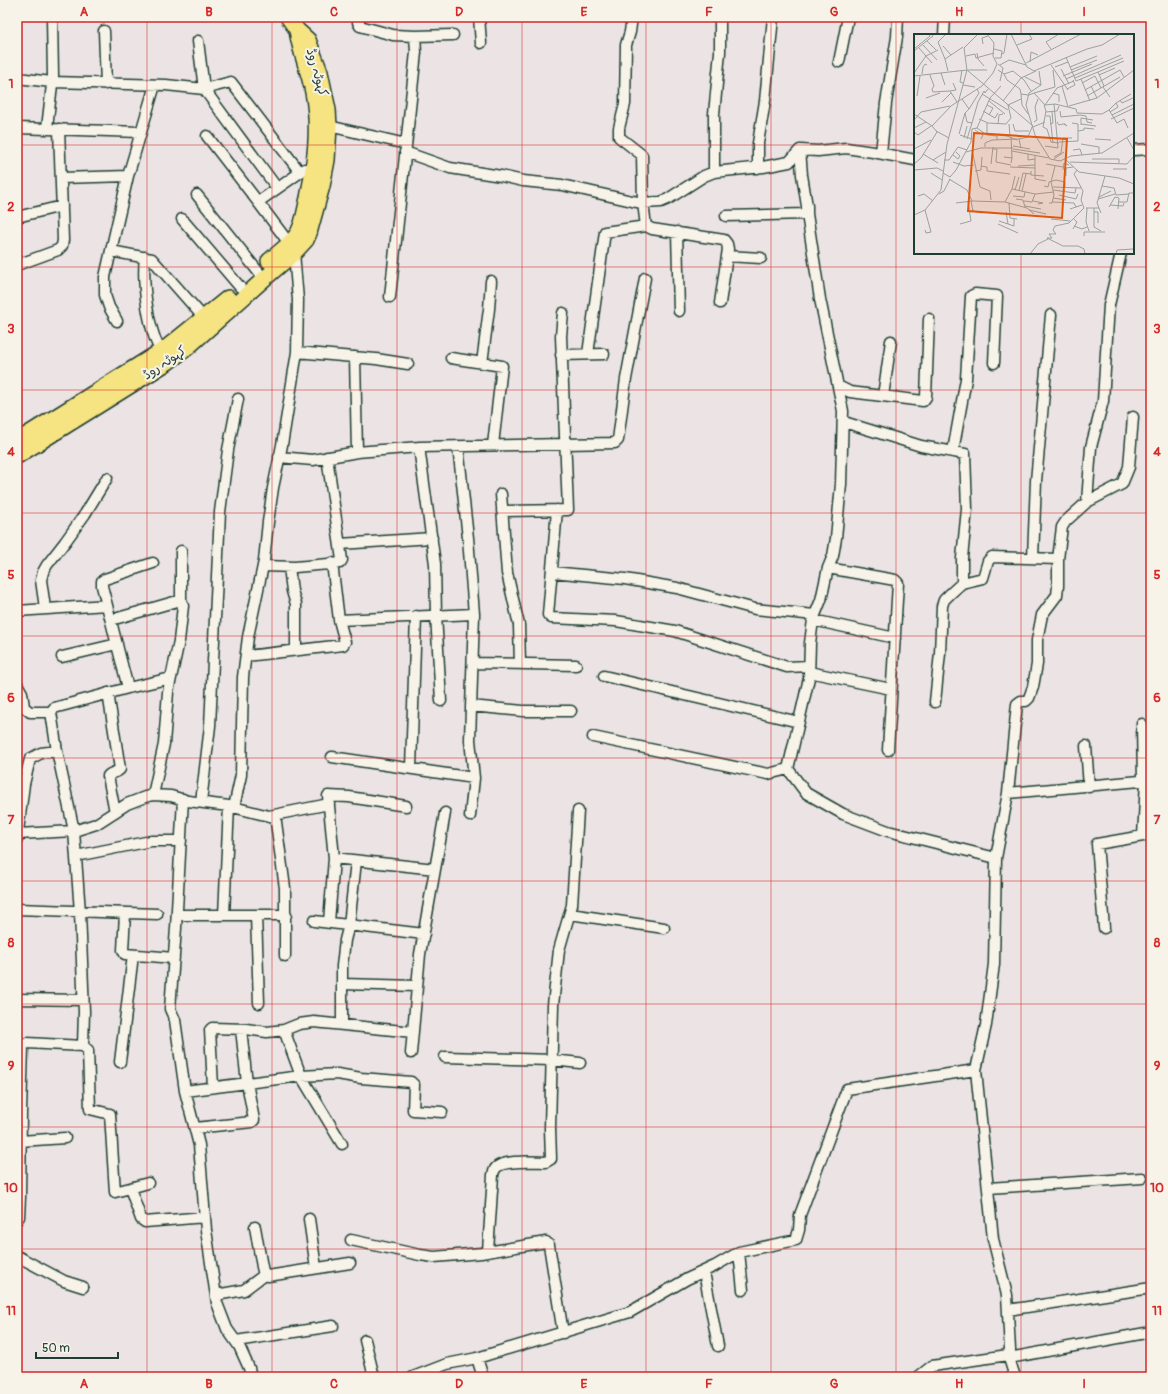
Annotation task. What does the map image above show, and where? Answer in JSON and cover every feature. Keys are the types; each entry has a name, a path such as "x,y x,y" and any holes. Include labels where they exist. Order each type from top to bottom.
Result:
{"main road":[{"path":"288,17 297,30"},
{"name":"کہوٹہ روڈ","path":"17,441 85,398 164,357 188,347 261,275 292,248 306,240 312,223 327,160 329,126 325,92 316,61 308,40 297,30"},
{"name":"کہوٹہ روڈ","path":"292,248 304,218 315,162 316,127 315,106 310,79 299,45 297,30"},
{"name":"کہوٹہ روڈ","path":"17,456 92,408 164,357 204,318 240,288 261,275"}],"street":[{"path":"47,128 52,82 52,17"},
{"path":"360,17 358,22 360,26 392,35 453,35"},
{"path":"479,17 481,43"},
{"path":"632,17 626,45 625,104 619,128 619,137 642,155 643,203 646,226"},
{"path":"714,172 714,114 720,52 720,17"},
{"path":"758,168 758,143 765,101 773,17"},
{"path":"840,62 848,17"},
{"path":"880,153 886,104 898,37 898,17"},
{"path":"944,34 945,17"},
{"path":"104,31 106,84"},
{"path":"390,297 416,52 415,36"},
{"path":"198,41 204,89 277,188"},
{"path":"17,78 52,82 154,85 204,89 231,82 300,172"},
{"path":"117,321 109,307 105,295 105,277 128,176 154,85"},
{"path":"329,126 405,148 450,168 501,176 523,182 562,185 643,203 661,202 668,199 704,176 714,172 758,168 789,162 800,150 846,148 914,160"},
{"path":"17,128 140,132"},
{"path":"17,265 58,250 62,246 59,129"},
{"path":"207,136 292,248 298,300 297,352 268,522 263,566 248,637 242,705 240,775 232,806 224,915"},
{"path":"1134,150 1151,149"},
{"path":"800,150 807,214 820,299 844,422 841,484 836,538 833,556 828,568 821,600 814,617 810,643 809,678 788,768 806,793 843,814 888,831 996,858"},
{"path":"258,202 315,162"},
{"path":"61,178 128,176"},
{"path":"197,194 261,275"},
{"path":"17,217 62,206"},
{"path":"726,216 807,214"},
{"path":"182,219 240,288"},
{"path":"588,354 605,232 646,226 724,240 727,244 727,256 720,303"},
{"path":"677,232 679,311"},
{"path":"111,251 152,259 204,318"},
{"path":"1087,502 1091,447 1103,401 1108,305 1122,254"},
{"path":"727,256 761,258"},
{"path":"145,257 144,268 147,304 153,332 164,357"},
{"path":"279,457 313,460 357,452 419,447 615,443 618,440 626,380 645,278"},
{"path":"482,363 491,281"},
{"path":"953,451 966,379 972,296 975,294 997,296 994,362"},
{"path":"502,511 568,510 560,336 562,313"},
{"path":"1033,558 1036,481 1051,315"},
{"path":"838,386 850,392 922,401 926,397 930,319"},
{"path":"883,396 891,341"},
{"path":"297,352 376,358 408,364"},
{"path":"561,355 604,354"},
{"path":"356,357 357,452"},
{"path":"451,358 502,366 493,445"},
{"path":"200,802 210,726 220,512 228,450 238,399"},
{"path":"1015,1377 1008,1357 1010,1350 1007,1295 993,1239 976,1070 986,1025 994,964 996,858 1008,793 1017,704 1021,701 1026,701 1029,698 1033,687 1037,664 1037,640 1042,615 1058,591 1058,559 1062,527 1066,521 1087,502 1122,484 1129,467 1133,417"},
{"path":"844,422 921,446 965,454 967,509 962,558 962,583"},
{"path":"458,446 468,538 474,614 470,740 474,778 470,816"},
{"path":"419,447 435,564 436,615 441,701"},
{"path":"263,566 289,567 340,562 342,560 327,457"},
{"path":"45,608 41,580 47,565 85,514 107,478"},
{"path":"501,494 507,573 519,625 520,664"},
{"path":"557,510 548,615 551,618 616,621 675,631 787,667 809,669 891,688"},
{"path":"340,544 432,538"},
{"path":"153,795 164,744 165,723 171,678 179,641 183,606 181,600 181,551"},
{"path":"935,702 940,653 942,606 944,600 962,583 983,578 988,560 992,557 1058,559"},
{"path":"128,688 102,581 152,562"},
{"path":"246,656 343,645 345,642 339,620 332,563"},
{"path":"289,567 292,591 296,604 296,650"},
{"path":"828,568 895,580 898,583 888,750"},
{"path":"552,572 625,580 677,588 755,609 814,617 895,638"},
{"path":"111,620 181,600"},
{"path":"17,611 107,605"},
{"path":"339,620 474,614"},
{"path":"410,768 416,616"},
{"path":"62,657 117,644"},
{"path":"473,663 576,665"},
{"path":"604,676 799,722"},
{"path":"17,684 22,693 24,707 30,712 51,712 54,708 171,678"},
{"path":"108,693 120,769 109,774 108,776 115,812"},
{"path":"471,706 523,711 571,711"},
{"path":"51,712 57,750 74,831 80,912 83,1046"},
{"path":"1104,928 1097,844 1147,835 1146,781 1142,724"},
{"path":"593,737 768,774 788,768"},
{"path":"1086,746 1089,787"},
{"path":"57,750 41,753 30,759 24,784 17,836 74,831 96,824 127,804 153,795 171,796 188,801 232,806 269,816 329,804"},
{"path":"332,757 474,778"},
{"path":"1008,793 1146,781"},
{"path":"329,922 334,858 328,796 349,797 406,806"},
{"path":"183,799 177,915 170,1008 175,1020 186,1091 199,1145 205,1217 216,1295 222,1318 227,1329 236,1341 249,1368 251,1377"},
{"path":"488,1251 493,1175 495,1169 508,1163 546,1162 551,1159 551,1047 553,1005 559,950 572,905 578,811"},
{"path":"411,1053 420,954 446,813"},
{"path":"275,815 285,888 285,956"},
{"path":"76,856 151,841 181,841"},
{"path":"334,858 435,869"},
{"path":"342,1025 342,966 356,861"},
{"path":"17,909 157,914"},
{"path":"125,914 123,950 125,954 174,958"},
{"path":"570,914 664,928"},
{"path":"177,915 286,915"},
{"path":"256,915 259,1003"},
{"path":"314,921 424,934"},
{"path":"120,1062 134,955"},
{"path":"342,984 417,986"},
{"path":"17,998 83,1000"},
{"path":"213,1087 210,1030 216,1028 266,1032 284,1030 299,1024 314,1022 412,1032"},
{"path":"195,1128 252,1122 254,1120 247,1083 241,1029"},
{"path":"284,1030 301,1076 342,1144"},
{"path":"17,1220 19,1217 18,1197 24,1046 27,1043 83,1046 88,1050 90,1109 110,1114 115,1192 148,1184"},
{"path":"445,1057 552,1060 580,1063"},
{"path":"413,1377 447,1364 477,1358 630,1312 687,1279 704,1272 739,1252 796,1240 799,1230 800,1215 847,1089 976,1070"},
{"path":"186,1091 301,1076 337,1074 361,1078 411,1082 414,1085 413,1110 442,1112"},
{"path":"20,1141 65,1138"},
{"path":"988,1188 1142,1178"},
{"path":"130,1188 141,1219 144,1222 205,1217"},
{"path":"309,1219 316,1268"},
{"path":"256,1227 264,1275"},
{"path":"351,1240 434,1257 488,1251 546,1242 549,1245 563,1333"},
{"path":"739,1252 743,1290"},
{"path":"17,1256 64,1282 83,1287"},
{"path":"216,1295 244,1290 264,1275 268,1276 350,1263"},
{"path":"704,1272 718,1346"},
{"path":"1008,1310 1151,1288"},
{"path":"236,1341 333,1326"},
{"path":"918,1377 932,1366 1008,1357 1151,1332"},
{"path":"365,1340 374,1377"},
{"path":"477,1358 483,1377"}]}
